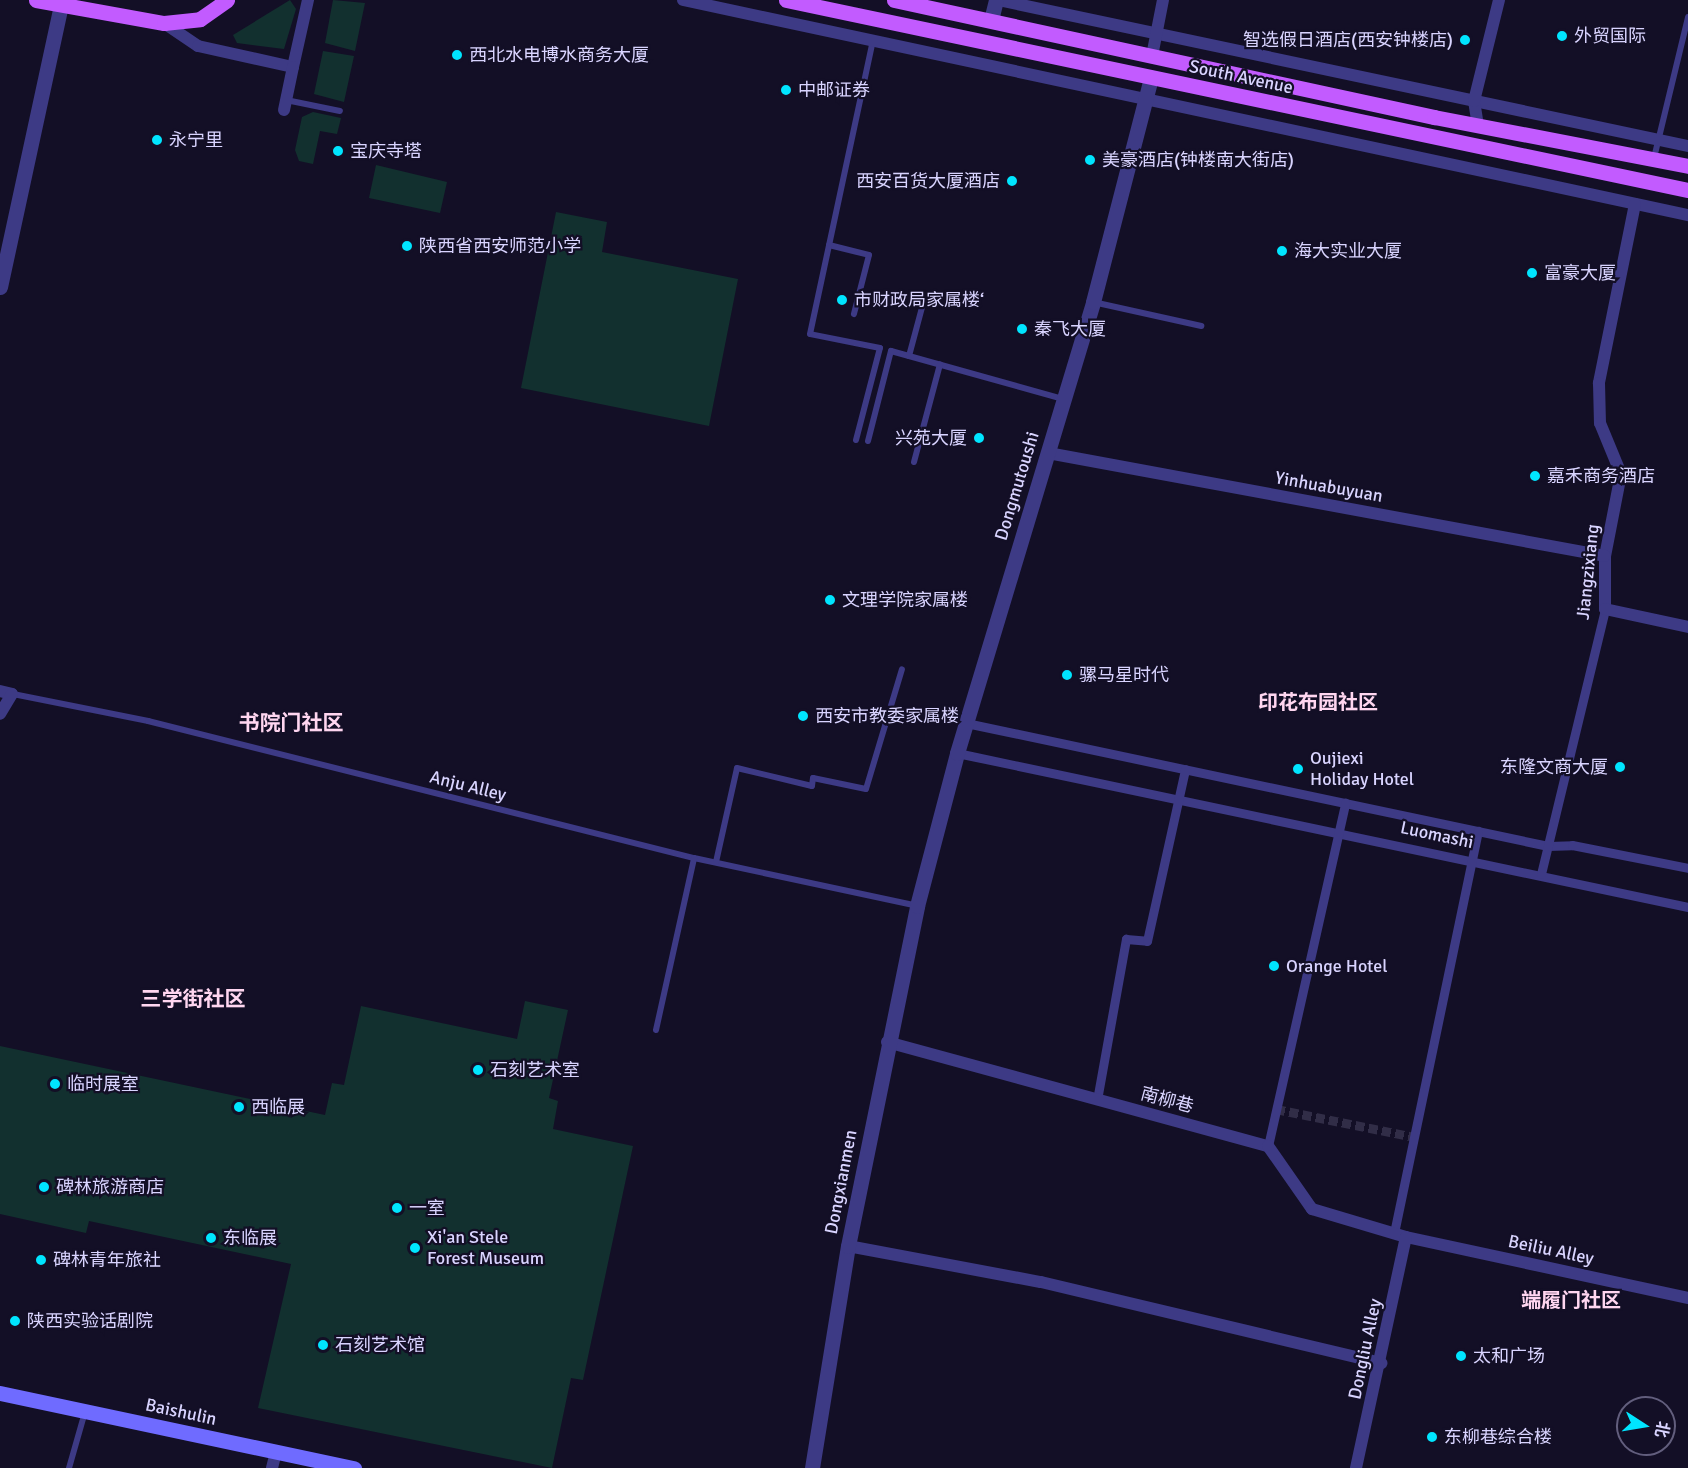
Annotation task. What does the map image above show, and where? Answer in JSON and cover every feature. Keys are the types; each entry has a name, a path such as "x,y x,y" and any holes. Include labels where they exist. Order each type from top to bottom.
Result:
{"main road":[{"path":"36,0 164,23 200,19 228,0"},
{"name":"South Avenue","path":"786,0 1688,190"},
{"name":"South Avenue","path":"894,0 1478,126 1688,166"},
{"name":"Baishulin","path":"0,1393 354,1468"}],"street":[{"path":"285,105 308,0"},
{"path":"682,0 1688,215"},
{"path":"991,21 997,0 1688,146"},
{"path":"1152,56 1163,0"},
{"path":"1478,126 1474,101 1499,0"},
{"path":"0,287 61,6"},
{"path":"164,23 198,46 293,67"},
{"name":"Dongmutoushi","path":"917,906 957,753 1093,302 1147,100 1150,77"},
{"name":"Jiangzixiang","path":"1541,874 1605,609 1605,556 1621,474 1600,423 1599,383 1635,204"},
{"name":"Yinhuabuyuan","path":"1047,453 1605,556"},
{"path":"1605,609 1688,627"},
{"path":"0,714 6,693"},
{"name":"Luomashi","path":"966,723 1548,846 1572,845 1688,868"},
{"name":"Luomashi","path":"957,753 1338,831 1688,907"},
{"path":"1096,1100 1126,939 1148,941 1185,769"},
{"path":"1345,803 1268,1146 1312,1209 1400,1235 1478,831"},
{"name":"Dongxianmen","path":"812,1468 848,1246 887,1042 917,906"},
{"name":"南柳巷","path":"887,1042 1268,1146"},
{"name":"Beiliu Alley","path":"1400,1235 1688,1298"},
{"name":"Dongliu Alley","path":"1356,1468 1382,1364 1400,1235"},
{"path":"848,1246 1041,1282 1382,1364"},
{"path":"272,1468 276,1452"}],"lane":[{"path":"1654,159 1688,16"},
{"path":"856,440 880,348 810,334 873,41"},
{"path":"285,105 340,111"},
{"path":"829,245 868,255 854,314"},
{"path":"909,356 924,300"},
{"path":"1093,302 1201,326"},
{"path":"868,441 891,351 1064,399"},
{"path":"914,462 940,364"},
{"path":"716,862 737,768 812,786 813,778 866,789 902,669"},
{"name":"Anju Alley","path":"6,693 148,721 694,858 917,906"},
{"path":"656,1030 694,858"},
{"path":"69,1468 85,1412"}],"green space":[{"path":"290,0 296,9 284,49 237,43 233,35"},
{"path":"333,0 365,3 355,51 325,43"},
{"path":"323,51 354,56 344,102 314,94"},
{"path":"313,112 341,118 337,134 320,131 313,164 299,161 295,150 302,117"},
{"path":"376,165 447,182 440,213 369,198"},
{"path":"556,212 607,222 602,252 738,279 709,426 521,388"},
{"name":"Xi'an Stele Forest Museum","path":"525,1001 568,1010 549,1098 558,1101 553,1129 633,1146 583,1380 571,1378 552,1468 258,1408 291,1264 89,1221 86,1233 0,1214 0,1046 325,1115 332,1083 344,1085 361,1006 517,1039"}],"tunnel":[{"path":"1276,1109 1415,1137"}],"place":[{"name":"外贸国际","path":"1562,36"},
{"name":"智选假日酒店(西安钟楼店)","path":"1465,40"},
{"name":"西北水电博水商务大厦","path":"457,55"},
{"name":"中邮证券","path":"786,90"},
{"name":"永宁里","path":"157,140"},
{"name":"宝庆寺塔","path":"338,151"},
{"name":"美豪酒店(钟楼南大街店)","path":"1090,160"},
{"name":"西安百货大厦酒店","path":"1012,181"},
{"name":"陕西省西安师范小学","path":"407,246"},
{"name":"海大实业大厦","path":"1282,251"},
{"name":"富豪大厦","path":"1532,273"},
{"name":"市财政局家属楼‘","path":"842,300"},
{"name":"秦飞大厦","path":"1022,329"},
{"name":"兴苑大厦","path":"979,438"},
{"name":"嘉禾商务酒店","path":"1535,476"},
{"name":"文理学院家属楼","path":"830,600"},
{"name":"骡马星时代","path":"1067,675"},
{"name":"西安市教委家属楼","path":"803,716"},
{"name":"东隆文商大厦","path":"1620,767"},
{"name":"Oujiexi Holiday Hotel","path":"1298,769"},
{"name":"Orange Hotel","path":"1274,966"},
{"name":"石刻艺术室","path":"478,1070"},
{"name":"临时展室","path":"55,1084"},
{"name":"西临展","path":"239,1107"},
{"name":"碑林旅游商店","path":"44,1187"},
{"name":"一室","path":"397,1208"},
{"name":"东临展","path":"211,1238"},
{"name":"Xi'an Stele Forest Museum","path":"415,1248"},
{"name":"碑林青年旅社","path":"41,1260"},
{"name":"陕西实验话剧院","path":"15,1321"},
{"name":"石刻艺术馆","path":"323,1345"},
{"name":"太和广场","path":"1461,1356"},
{"name":"东柳巷综合楼","path":"1432,1437"}],"district":[{"name":"印花布园社区","path":"1318,702"},
{"name":"书院门社区","path":"291,723"},
{"name":"三学街社区","path":"193,999"},
{"name":"端履门社区","path":"1571,1300"}]}
